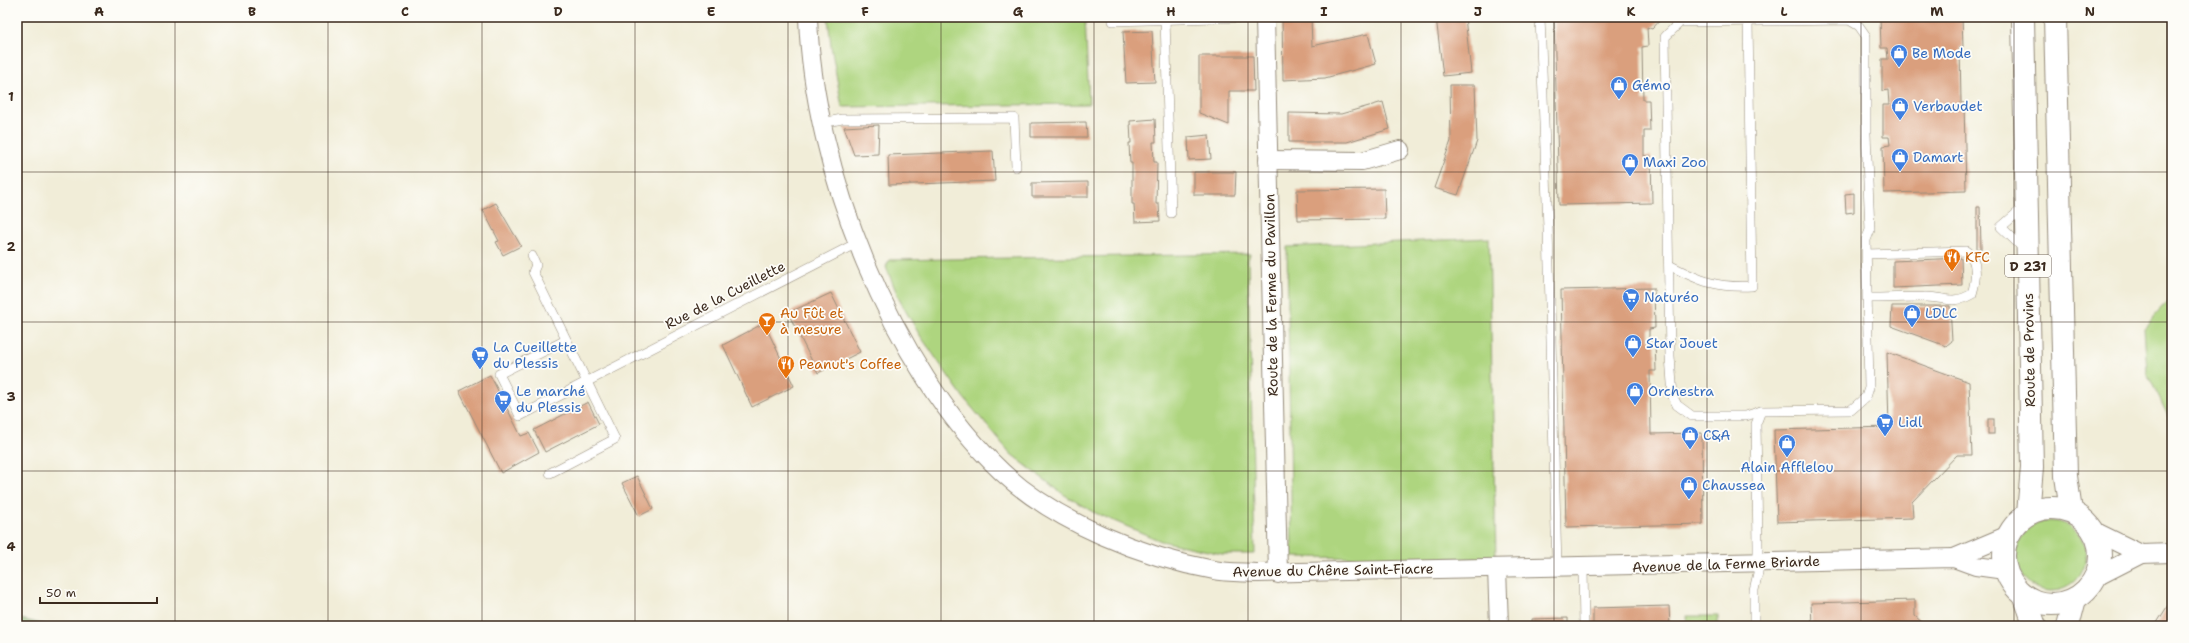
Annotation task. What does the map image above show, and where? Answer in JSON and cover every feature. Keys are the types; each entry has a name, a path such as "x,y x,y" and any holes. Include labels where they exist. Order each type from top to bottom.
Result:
{"main road":[{"name":"Route de Provins","path":"2023,17 2032,467 2028,514"},
{"path":"2041,17 2043,68 2056,98"},
{"name":"D 231","path":"2055,17 2066,476 2071,511"},
{"path":"2024,595 2043,603 2064,603 2075,599 2091,585 2098,576 2101,562 2099,542 2092,530 2071,511 2049,507 2028,514 2015,525 2003,556 2005,570 2014,584 2024,595 2035,626"},
{"path":"2068,626 2075,599"}],"street":[{"name":"Avenue du Chêne Saint-Fiacre","path":"808,17 813,82 822,123 847,216 880,295 911,354 934,391 967,435 1003,472 1064,516 1107,537 1155,556 1216,571 1278,574 1497,568"},
{"name":"Route de la Ferme du Pavillon","path":"1265,17 1278,574"},
{"path":"1268,160 1362,161 1400,150"},
{"path":"2092,530 2141,554"},
{"name":"Avenue de la Ferme Briarde","path":"1497,568 1583,568 1954,558 2011,534"},
{"path":"2098,576 2141,554 2172,553"},
{"name":"Avenue de la Ferme Briarde","path":"1954,558 1976,566 2005,570"},
{"path":"1497,568 1498,626"}],"lane":[{"path":"1113,21 1251,17"},
{"path":"1540,17 1548,228 1557,568"},
{"path":"1165,19 1171,213"},
{"path":"1849,20 1859,26 1866,36 1866,134 1870,230 1866,240 1869,388 1866,397 1850,410 1761,411 1746,416 1702,417 1692,416 1677,405 1673,397 1670,356 1665,37 1680,22 1748,21 1849,20"},
{"path":"1669,265 1700,281 1728,287 1752,286 1748,21"},
{"path":"822,123 842,119 1014,118 1016,167"},
{"name":"Rue de la Cueillette","path":"566,340 499,374 520,416 849,247 859,245"},
{"path":"1867,254 1966,251 1972,254 1974,260 1975,286 1972,294 1963,300 1942,300 1926,296 1868,298"},
{"path":"532,256 536,264 533,272 615,439 550,473"},
{"path":"1754,626 1754,590 1758,563 1756,424 1761,411"},
{"path":"1583,568 1584,626"}],"green space":[{"path":"828,17 1085,17 1089,104 842,107 831,46"},
{"path":"1489,238 1496,559 1292,557 1287,247"},
{"path":"1250,254 1248,260 1255,554 1222,554 1161,541 1093,512 1063,494 1011,454 963,397 919,334 900,301 886,267 889,260"},
{"path":"2172,297 2172,424 2147,373 2144,328"},
{"path":"2051,521 2064,524 2076,531 2083,543 2086,556 2083,569 2076,581 2064,588 2051,591 2038,588 2026,581 2019,569 2016,556 2019,543 2026,531 2038,524"},
{"path":"1687,616 1718,616 1718,626 1688,626"},
{"path":"17,618 50,626 17,626"}],"building":[{"path":"1282,17 1311,17 1312,46 1368,34 1376,64 1325,78 1283,80"},
{"path":"1436,17 1465,17 1471,73 1443,76"},
{"path":"1554,17 1663,17 1652,29 1647,27 1648,46 1642,47 1643,100 1649,100 1650,131 1644,131 1644,156 1651,156 1652,203 1559,205"},
{"path":"1880,17 1962,17 1963,47 1960,47 1961,103 1964,103 1966,191 1884,193 1883,146 1890,145 1889,137 1883,137 1883,105 1889,105 1888,90 1882,91 1882,59 1888,59 1887,48 1881,48"},
{"path":"1152,31 1155,82 1126,83 1123,32"},
{"path":"1199,56 1253,56 1254,91 1229,91 1229,125 1199,113"},
{"path":"1450,85 1475,85 1477,141 1458,195 1434,188 1451,141"},
{"path":"1383,102 1390,129 1347,142 1289,142 1289,113 1341,114"},
{"path":"1155,119 1156,142 1153,142 1154,162 1157,162 1156,204 1159,204 1160,221 1135,222 1134,204 1132,204 1132,163 1130,163 1129,143 1131,143 1130,121"},
{"path":"1086,122 1087,137 1031,137 1031,123"},
{"path":"879,125 878,154 854,155 844,127"},
{"path":"1209,135 1211,159 1189,160 1188,137"},
{"path":"993,151 995,181 889,185 888,155"},
{"path":"1194,172 1236,172 1235,195 1194,195"},
{"path":"1088,182 1088,197 1032,197 1032,183"},
{"path":"1384,189 1385,219 1298,220 1297,190"},
{"path":"1854,193 1854,212 1846,213 1845,194"},
{"path":"496,203 521,246 503,255 496,242 499,241 483,210"},
{"path":"1977,207 1980,207 1981,249 1977,249"},
{"path":"1961,258 1962,285 1893,288 1893,261"},
{"path":"1654,288 1655,328 1649,329 1649,340 1655,340 1656,371 1650,371 1651,434 1702,433 1703,524 1566,527 1561,290"},
{"path":"831,293 860,352 818,373 788,313"},
{"path":"1892,306 1950,306 1952,341 1946,346 1891,326"},
{"path":"764,323 794,386 752,407 723,345"},
{"path":"1887,352 1969,382 1972,455 1957,455 1912,502 1913,518 1777,522 1774,430 1889,427"},
{"path":"490,375 521,436 529,433 539,452 501,473 459,391"},
{"path":"588,402 599,424 545,452 534,430"},
{"path":"1988,419 1994,419 1994,434 1988,434"},
{"path":"637,476 653,509 639,516 622,483"},
{"path":"1915,600 1915,616 1926,626 1812,626 1811,603"},
{"path":"2170,602 2172,602 2172,626 2155,626"},
{"path":"1669,606 1670,626 1593,626 1593,608"},
{"path":"1568,618 1568,626 1532,626 1532,619"}],"place":[{"name":"Be Mode","path":"1899,68"},
{"name":"Gémo","path":"1619,100"},
{"name":"Verbaudet","path":"1900,121"},
{"name":"Damart","path":"1900,172"},
{"name":"Maxi Zoo","path":"1630,177"},
{"name":"KFC","path":"1952,272"},
{"name":"Naturéo","path":"1631,312"},
{"name":"LDLC","path":"1912,328"},
{"name":"Au Fût et à mesure","path":"767,336"},
{"name":"Star Jouet","path":"1633,358"},
{"name":"La Cueillette du Plessis","path":"480,370"},
{"name":"Peanut's Coffee","path":"786,379"},
{"name":"Orchestra","path":"1635,406"},
{"name":"Le marché du Plessis","path":"503,414"},
{"name":"Lidl","path":"1885,437"},
{"name":"C&A","path":"1690,450"},
{"name":"Alain Afflelou","path":"1787,458"},
{"name":"Chaussea","path":"1689,500"}]}
